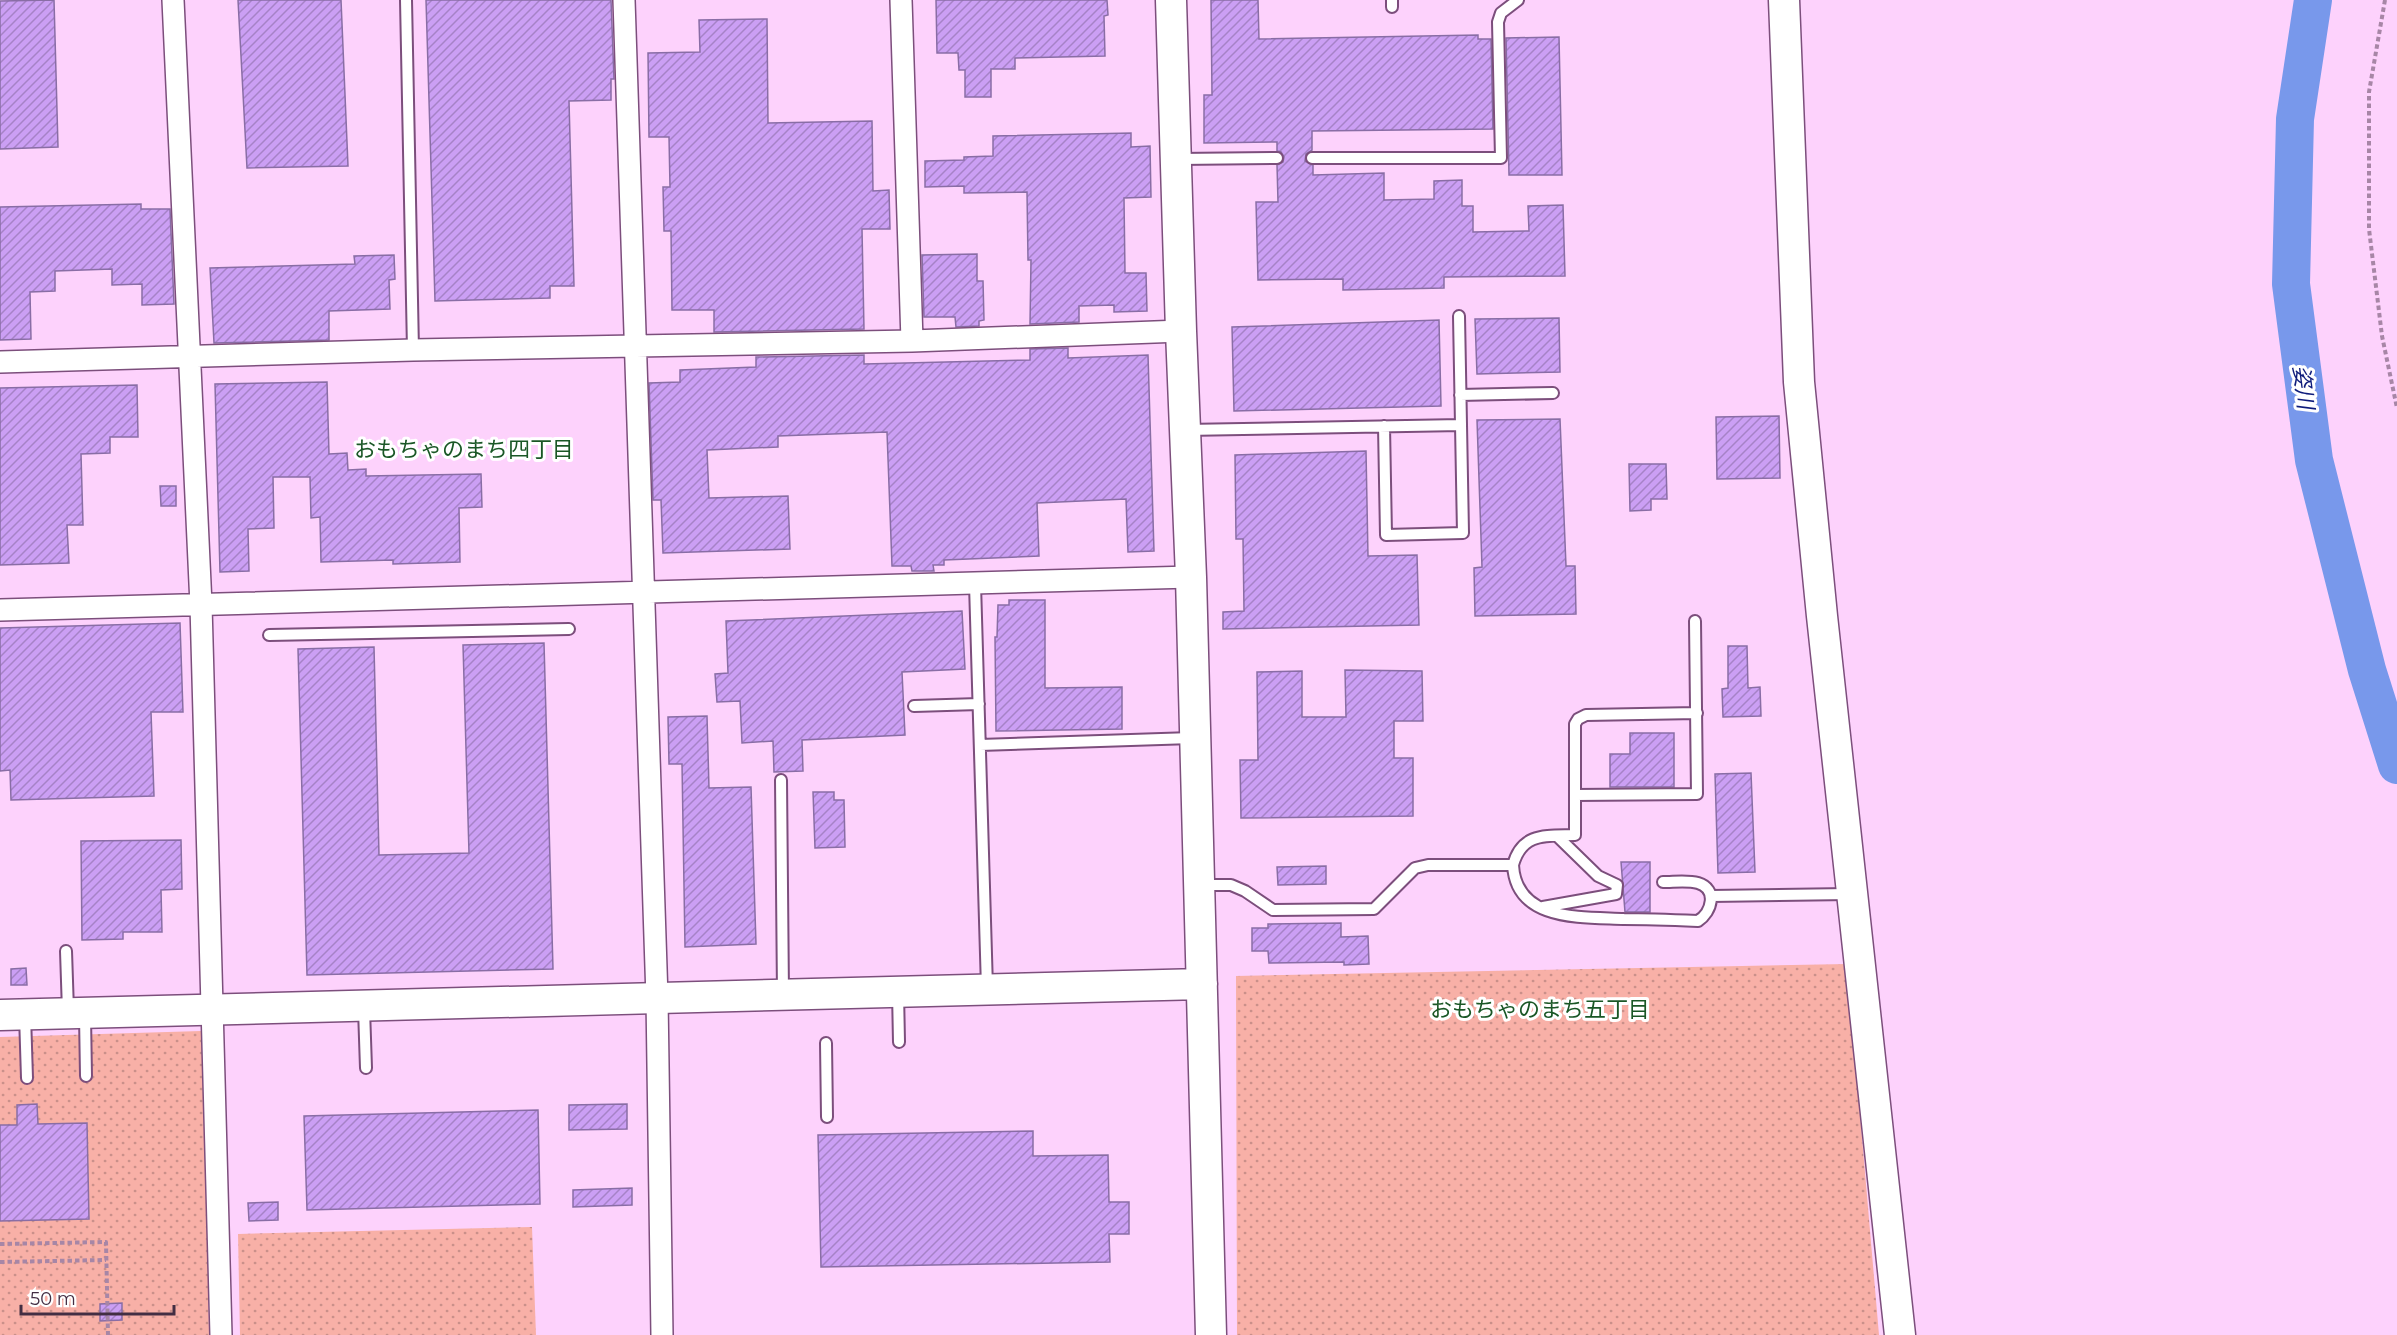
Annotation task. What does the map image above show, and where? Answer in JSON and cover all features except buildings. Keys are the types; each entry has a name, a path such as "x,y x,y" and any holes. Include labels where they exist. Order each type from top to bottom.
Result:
{"street":[{"path":"173,0 201,605 221,1335"},
{"path":"624,0 657,998 662,1335"},
{"path":"901,0 912,341"},
{"path":"1172,0 1196,738 1211,1335"},
{"path":"1784,0 1799,382 1823,628 1900,1335"},
{"path":"0,362 413,350 912,341 1181,331"},
{"path":"0,610 645,594 1191,577"},
{"path":"12,1014 1202,984"}],"lane":[{"path":"406,0 413,350"},
{"path":"1312,158 1501,158 1498,22 1501,14 1518,0"},
{"path":"1176,159 1277,158"},
{"path":"1384,426 1386,535 1462,533 1459,316"},
{"path":"1460,395 1553,393"},
{"path":"1185,429 1461,425"},
{"path":"975,584 987,990"},
{"path":"1575,795 1697,794 1695,621"},
{"path":"269,636 569,629"},
{"path":"914,706 979,704"},
{"path":"1663,882 1697,883 1705,887 1711,896 1711,905 1705,916 1698,921 1566,917 1541,908 1524,896 1514,876 1513,865 1516,853 1524,843 1539,837 1575,835 1575,724 1578,719 1586,715 1697,713"},
{"path":"980,745 1196,738"},
{"path":"781,780 783,995"},
{"path":"1541,908 1617,894 1617,885 1598,876 1557,836"},
{"path":"1199,885 1231,885 1245,891 1273,910 1374,909 1415,868 1428,865 1513,865"},
{"path":"1711,896 1853,894"},
{"path":"66,951 86,1076"},
{"path":"898,992 899,1042"},
{"path":"364,1005 366,1068"},
{"path":"12,1014 27,1078"},
{"path":"826,1043 827,1117"}],"path":[{"path":"2385,0 2369,92 2369,229 2382,336 2397,408"},
{"path":"0,1244 106,1242 108,1335"},
{"path":"0,1262 106,1260"}],"shaded area":[{"path":"1847,964 1879,1335 1237,1335 1236,976"},
{"path":"201,1031 205,1038 209,1335 0,1335 0,1037"},
{"path":"532,1227 536,1335 240,1335 238,1234"}],"waterway":[{"name":"姿川","path":"2313,0 2295,119 2291,284 2314,460 2367,670 2397,765"}],"district":[{"name":"おもちゃのまち四丁目","path":"464,449"},
{"name":"おもちゃのまち五丁目","path":"1540,1009"}]}
